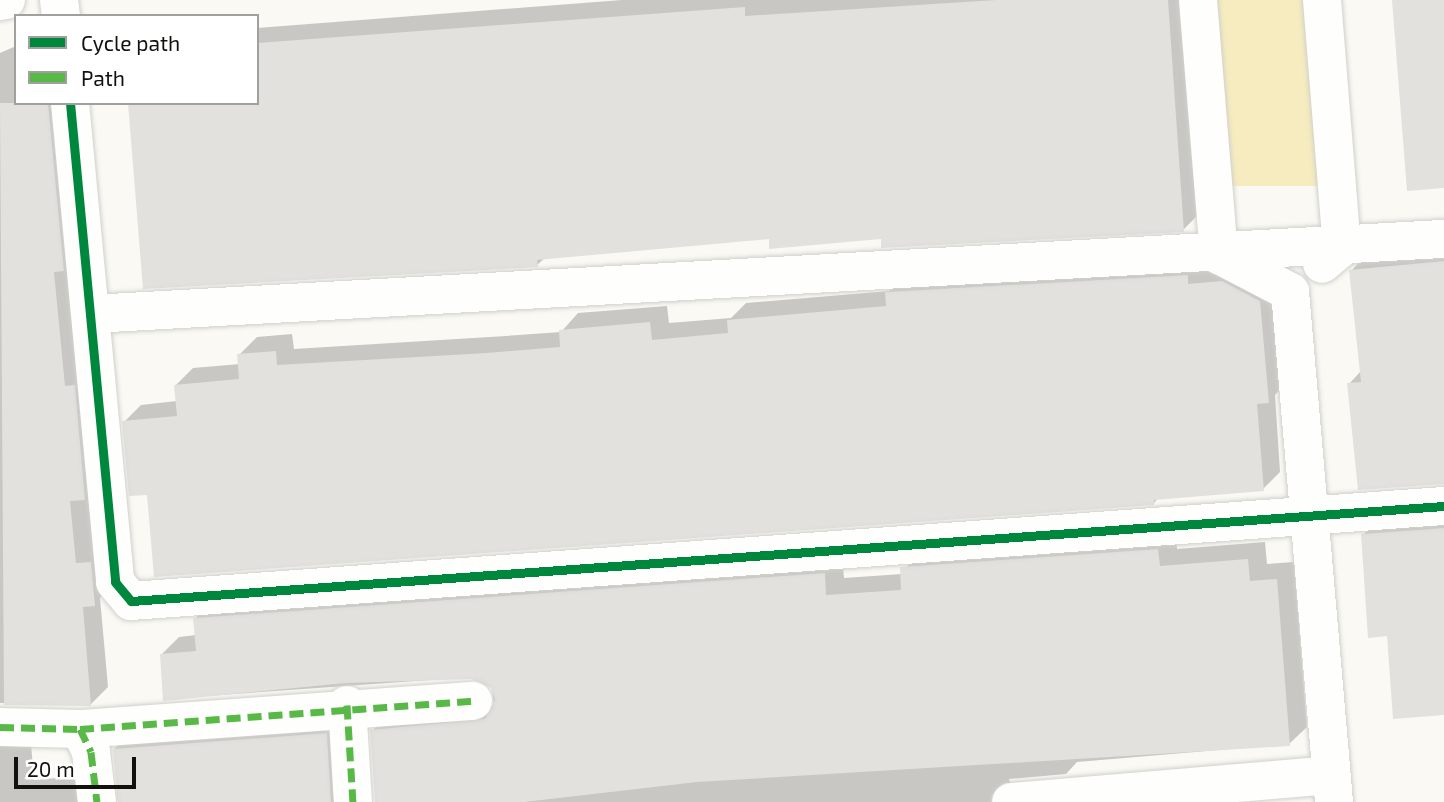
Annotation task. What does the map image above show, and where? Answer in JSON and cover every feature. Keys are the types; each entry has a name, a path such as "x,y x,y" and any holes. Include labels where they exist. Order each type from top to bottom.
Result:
{"street":[{"path":"0,1 6,0"},
{"path":"1198,0 1219,255"},
{"path":"1322,0 1342,247"},
{"path":"70,105 92,314 115,582 121,595 141,603 1444,506"},
{"path":"92,314 1219,255 1444,239"},
{"path":"1290,292 1342,247"},
{"path":"1219,255 1290,292"},
{"path":"1011,802 1332,789 1311,515 1290,292"},
{"path":"0,727 80,729 347,705 474,701"},
{"path":"347,705 353,802"},
{"path":"80,729 92,752 97,802"}],"shaded area":[{"path":"1209,0 1321,0 1321,186 1209,186"}],"building":[{"path":"996,0 1168,0 1184,232 881,248 881,239 769,249 769,239 537,260 538,267 143,289 128,105 259,105 259,43 745,7 745,16"},
{"path":"1392,0 1444,0 1444,188 1407,191"},
{"path":"0,103 14,103 48,105 64,271 54,272 65,386 75,385 85,500 70,501 76,563 91,562 95,606 83,607 91,706 4,705"},
{"path":"1444,261 1444,484 1358,490 1347,383 1361,382 1349,270"},
{"path":"1188,275 1188,284 1222,281 1260,301 1269,403 1257,404 1264,491 1154,500 1154,505 154,577 147,495 129,496 122,421 177,416 174,385 239,379 237,354 276,351 277,365 487,353 560,347 559,330 650,322 652,340 728,333 727,320 886,306 885,292"},
{"path":"1444,528 1444,715 1393,719 1387,636 1368,638 1361,534"},
{"path":"1158,549 1160,566 1248,559 1250,581 1277,579 1290,746 697,782 524,802 375,802 370,730 485,719 495,700 491,688 471,679 346,683 163,701 160,654 196,651 193,618 825,573 826,595 901,590 900,567"},
{"path":"327,733 331,802 118,802 113,749"}],"marked path":[{"path":"80,729 473,701"},
{"path":"347,705 353,802"},
{"path":"0,727 80,729 91,752 97,802"}],"cycle path":[{"path":"70,105 115,582 131,601 1444,506"}]}
